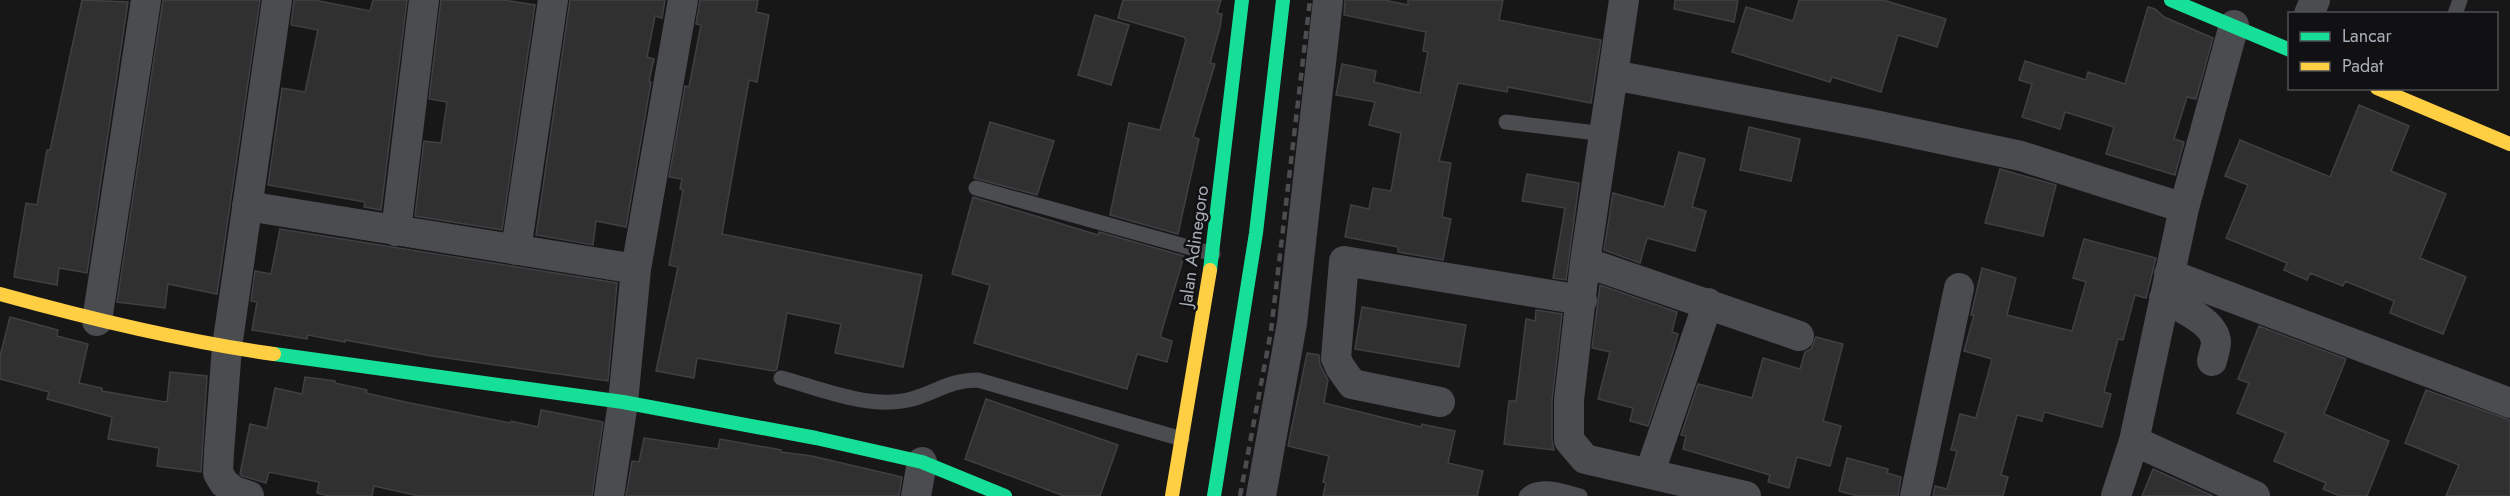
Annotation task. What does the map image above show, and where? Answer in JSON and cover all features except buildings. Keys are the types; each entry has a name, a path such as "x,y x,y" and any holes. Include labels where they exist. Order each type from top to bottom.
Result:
{"main road":[{"name":"Jalan Adinegoro","path":"1172,496 1213,254 1242,0"},
{"path":"1214,496 1256,233 1283,0"},
{"path":"2171,0 2288,50"},
{"path":"2381,90 2510,144"},
{"path":"0,294 97,321 227,346 623,402 816,438 922,462 1005,496"}],"street":[{"path":"97,321 146,0"},
{"path":"249,496 234,491 224,483 218,473 227,346 277,0"},
{"path":"396,231 424,0"},
{"path":"516,250 553,0"},
{"path":"609,496 623,402 636,269 683,0"},
{"path":"1261,496 1292,323 1328,0"},
{"path":"1624,0 1585,262 1569,400 1569,440 1586,459 1746,496"},
{"path":"2116,496 2134,441 2184,208 2234,25"},
{"path":"1613,75 1870,124 2021,156 2184,208"},
{"path":"247,206 636,269"},
{"path":"1440,402 1352,384 1340,368 1336,358 1344,261 1582,300"},
{"path":"1585,262 1799,336"},
{"path":"2166,286 2214,332 2216,344 2212,361"},
{"path":"2166,286 2510,403"},
{"path":"1915,496 1959,288"},
{"path":"1650,472 1708,303"},
{"path":"2134,441 2255,496"},
{"path":"916,496 922,462"}],"lane":[{"path":"2414,105 2420,90"},
{"path":"1506,122 1605,134"},
{"path":"976,188 1213,254"},
{"path":"781,378 871,402 892,403 910,400 961,380 978,380 1182,439"},
{"path":"1526,496 1536,490 1552,489 1581,496"}],"railway":[{"path":"1240,496 1271,331 1310,0"}],"traffic: fast":[{"path":"1210,270 1242,0"},
{"path":"1214,496 1256,233 1283,0"},
{"path":"2171,0 2288,49"},
{"path":"274,354 623,402 816,438 922,462 1005,496"}],"traffic: slow":[{"path":"2382,90 2510,144"},
{"path":"1172,496 1210,270"},
{"path":"0,294 136,328 205,343 274,354"}]}
